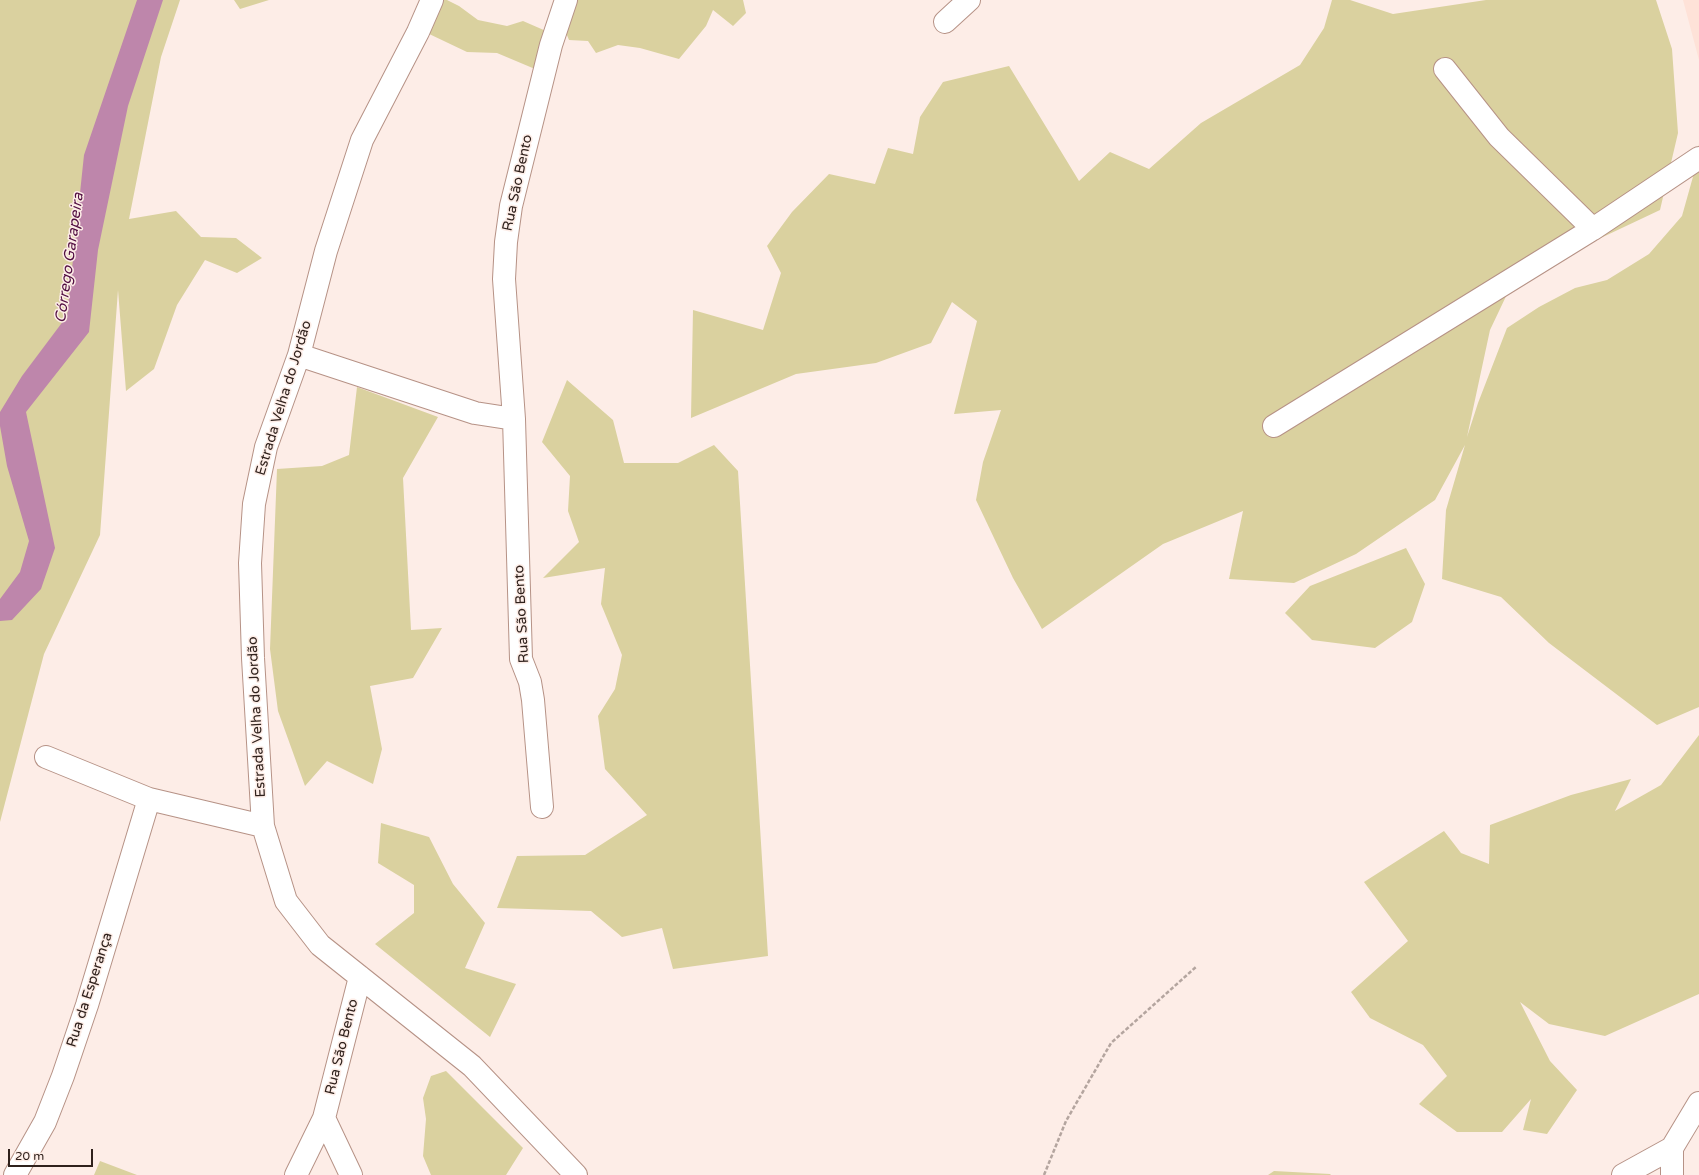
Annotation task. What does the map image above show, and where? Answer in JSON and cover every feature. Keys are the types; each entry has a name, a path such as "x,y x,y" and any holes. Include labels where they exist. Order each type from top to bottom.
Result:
{"street":[{"name":"Estrada Velha do Jordão","path":"432,0 418,32 362,140 326,251 299,355 266,447 254,504 250,571 262,826 286,901 320,945 472,1066 576,1175"},
{"name":"Rua São Bento","path":"542,807 533,700 530,682 522,659 514,419 504,279 510,206 550,45 566,0"},
{"path":"945,22 969,0"},
{"path":"1445,69 1499,137 1593,229"},
{"path":"1274,426 1593,229 1699,158"},
{"path":"299,355 475,413 514,419"},
{"path":"46,757 149,799 262,826"},
{"name":"Rua da Esperança","path":"15,1175 45,1122 63,1076 87,1005 149,799"},
{"name":"Rua São Bento","path":"296,1175 324,1118 360,977"},
{"path":"1623,1175 1672,1148 1699,1103"},
{"path":"324,1118 351,1175"},
{"path":"1672,1148 1672,1175"}],"path":[{"path":"1044,1175 1066,1121 1111,1044 1197,966"}],"shaded area":[{"path":"0,0 180,0 161,57 129,219 176,211 201,237 236,238 262,258 237,273 205,260 177,305 154,369 126,391 118,290 100,535 44,654 0,822"},
{"path":"137,0 163,0 128,106 98,250 89,332 26,412 55,548 41,589 12,620 0,621 0,599 20,572 29,541 7,466 0,426 0,412 22,376 67,316 84,155"},
{"path":"234,0 269,0 240,9"},
{"path":"439,0 447,0 459,6 478,20 507,26 523,21 546,31 535,69 497,53 467,52 425,32"},
{"path":"574,0 743,0 746,13 733,26 713,10 706,26 679,59 640,48 618,45 596,53 588,41 569,40 564,28"},
{"path":"1332,0 1350,0 1393,14 1486,0 1656,0 1672,49 1678,133 1660,210 1588,244 1509,290 1490,330 1467,437 1478,403 1507,328 1539,307 1575,288 1607,280 1649,254 1682,216 1696,166 1699,144 1699,707 1657,725 1549,643 1501,597 1442,579 1446,510 1465,445 1435,500 1356,554 1294,583 1229,579 1243,511 1163,544 1042,629 1013,578 976,500 983,462 1001,410 954,414 977,321 952,302 931,343 876,363 796,374 691,418 693,310 763,330 781,273 767,246 792,212 829,174 875,184 888,148 913,154 920,117 943,82 1009,66 1079,181 1110,152 1149,169 1201,123 1300,65 1324,28"},
{"path":"1683,0 1699,0 1699,60"},
{"path":"567,380 613,420 624,463 678,463 714,445 738,471 768,956 673,969 662,928 622,937 591,911 497,908 517,856 585,855 647,815 605,769 598,716 615,689 622,655 601,604 605,568 543,578 579,542 568,511 570,476 542,442"},
{"path":"357,387 438,417 403,478 411,630 442,628 413,678 370,686 382,749 373,784 327,761 305,786 278,711 270,649 277,469 322,466 349,455"},
{"path":"1406,548 1425,584 1412,622 1375,648 1312,640 1285,613 1310,586"},
{"path":"1699,735 1699,994 1605,1036 1549,1024 1520,1002 1550,1061 1577,1090 1547,1134 1523,1130 1531,1099 1502,1132 1457,1132 1419,1104 1447,1076 1423,1045 1370,1018 1351,992 1408,941 1364,882 1444,831 1461,853 1489,864 1490,825 1571,795 1631,779 1615,811 1661,785"},
{"path":"381,823 429,837 453,884 485,923 465,968 516,984 490,1037 375,944 414,913 414,885 378,863"},
{"path":"446,1071 523,1148 506,1175 431,1175 423,1156 426,1119 423,1098 431,1076"},
{"path":"100,1161 137,1175 94,1175"},
{"path":"1274,1171 1330,1174 1331,1175 1268,1175"}],"water label":[{"name":"Córrego Garapeira","path":"70,258"}]}
